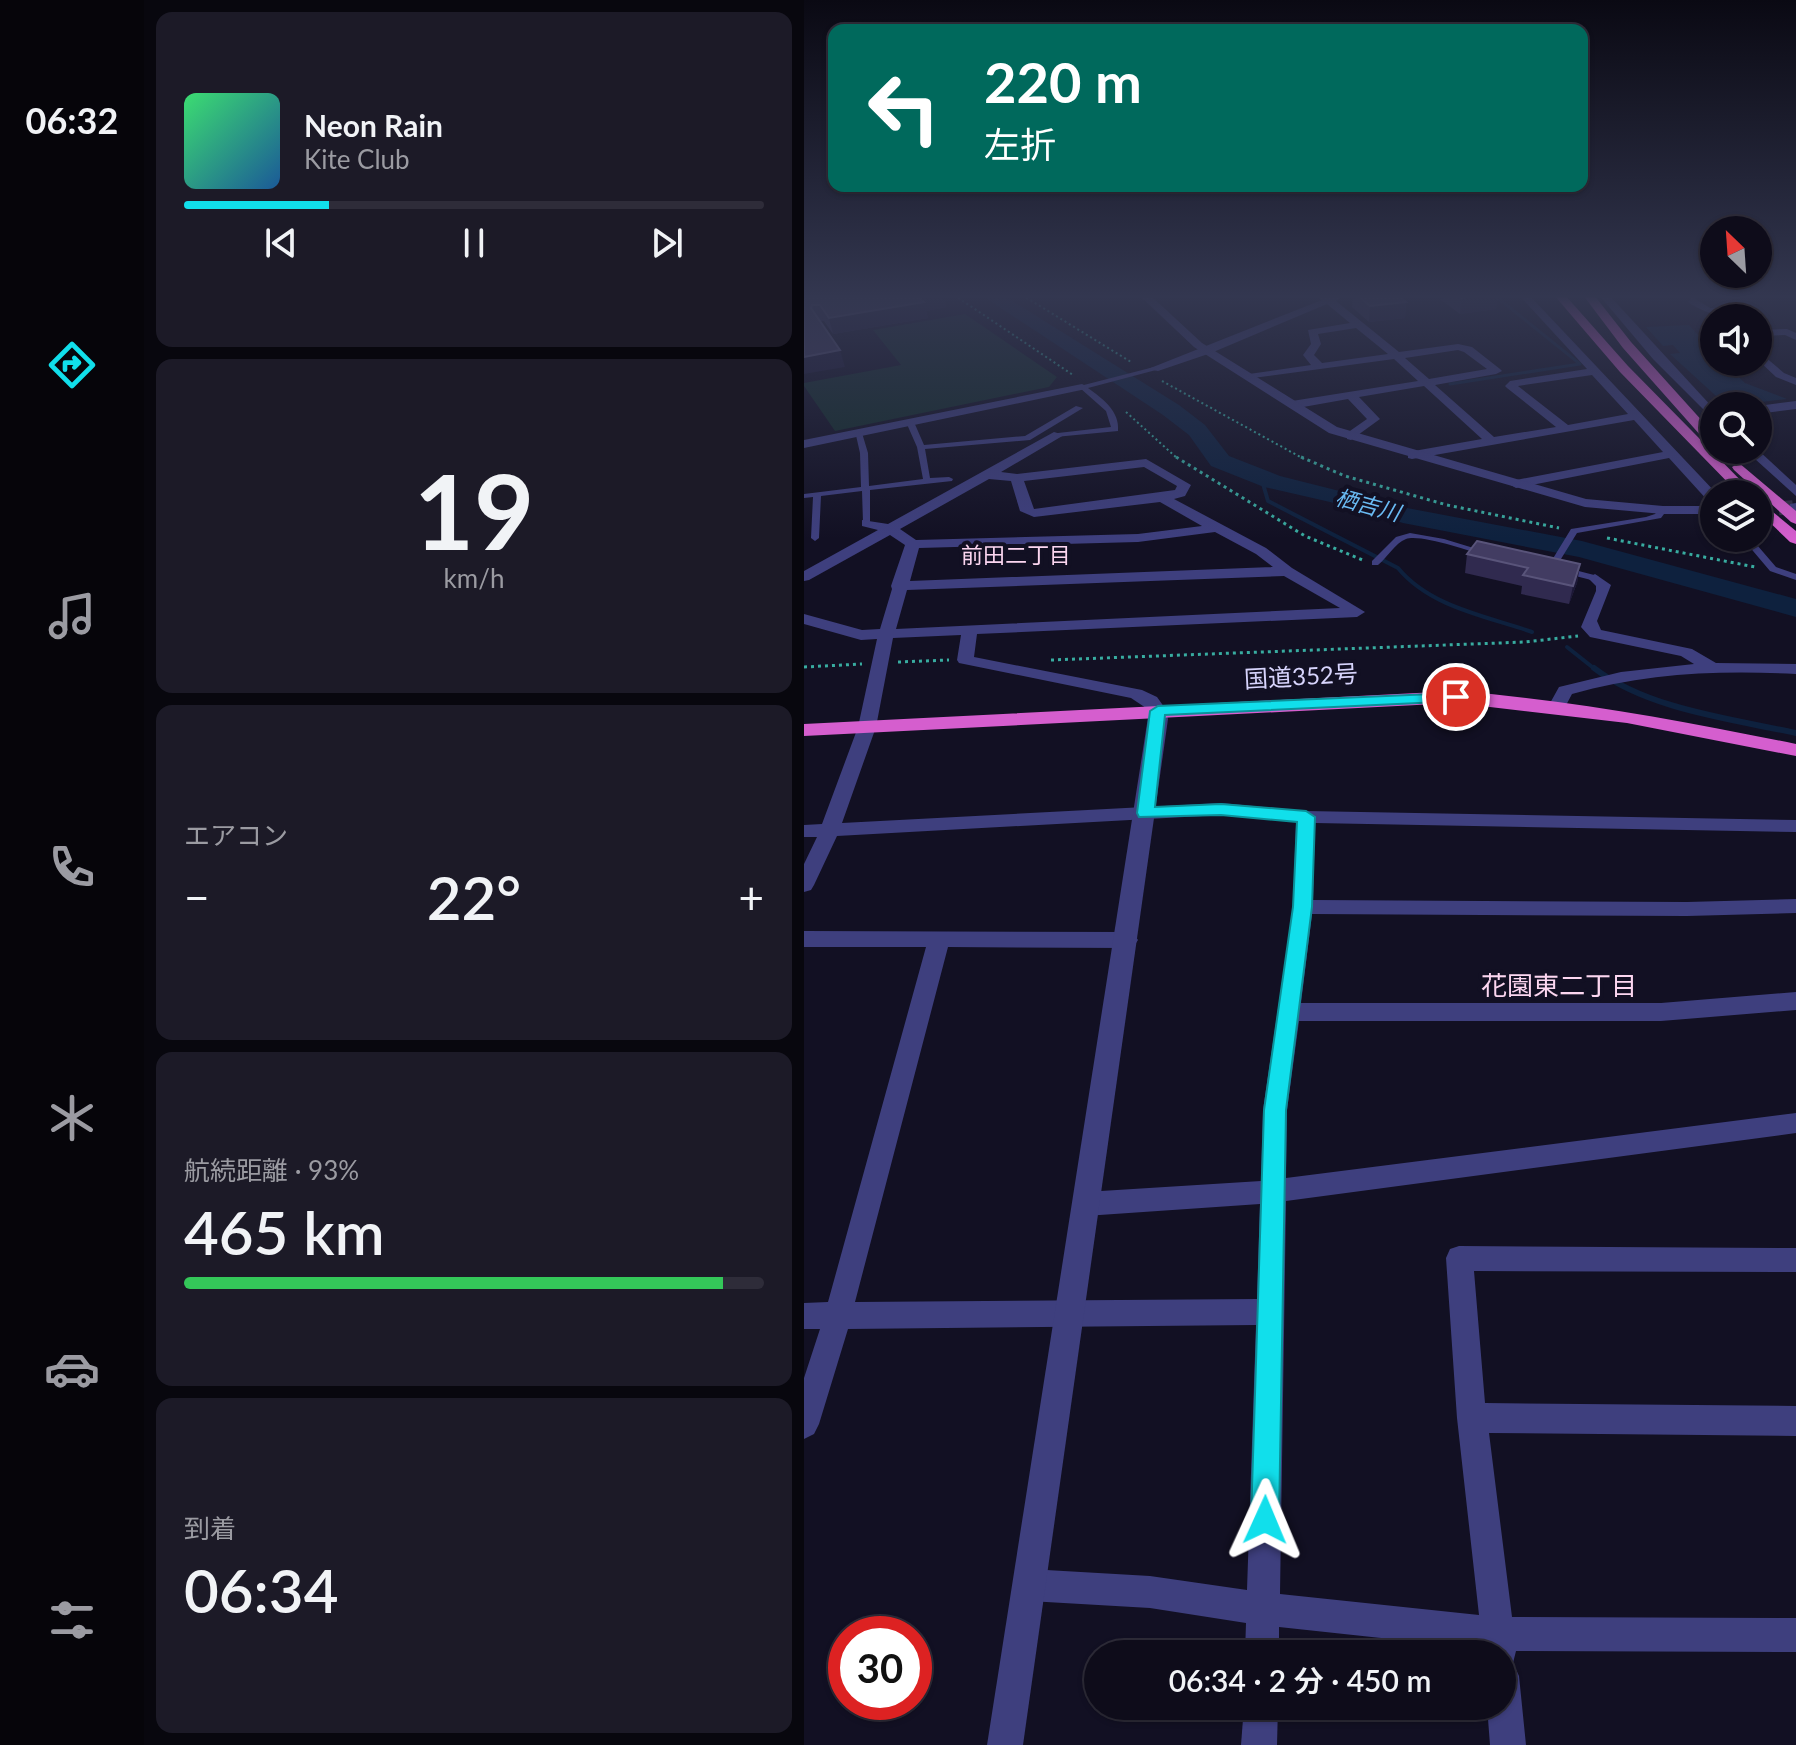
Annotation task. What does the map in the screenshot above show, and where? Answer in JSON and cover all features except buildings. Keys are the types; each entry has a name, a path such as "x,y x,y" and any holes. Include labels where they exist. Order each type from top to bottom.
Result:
{"highway":[{"path":"1631,376 1733,480"},
{"path":"1647,376 1700,431"},
{"path":"1655,376 1700,426"},
{"path":"1737,464 1796,519"},
{"path":"1772,517 1796,539"},
{"name":"国道352号","path":"804,730 1442,698 1558,705 1651,720 1796,750"}],"street":[{"path":"1249,377 1253,376"},
{"path":"1420,376 1490,440"},
{"path":"1292,405 1468,376"},
{"path":"1559,376 1511,386 1565,428"},
{"path":"1601,376 1700,484"},
{"path":"1679,376 1700,400"},
{"path":"1249,377 1316,422 1412,455 1585,503 1700,510"},
{"path":"804,444 1085,385"},
{"path":"1351,396 1374,419 1351,436"},
{"path":"1772,408 1796,405"},
{"path":"1412,455 1639,416"},
{"path":"1027,438 1058,435"},
{"path":"804,577 1058,435"},
{"path":"1516,484 1671,454"},
{"path":"987,475 1017,478 1146,463 1184,485 1180,493 1162,498 1034,513 1027,511 1017,478"},
{"path":"1766,464 1796,492"},
{"path":"949,479 973,483"},
{"path":"804,619 861,635 1357,612 1287,571 1261,551 1162,498"},
{"path":"867,523 891,529 913,544 1138,538 1217,528"},
{"path":"804,885 830,829 867,727 878,663 898,586 913,544"},
{"path":"898,586 1287,571"},
{"path":"1595,578 1604,585 1604,591 1588,619 1589,627 1596,634 1686,652 1713,668"},
{"path":"970,629 965,660 1136,694 1151,701 1158,711 1127,940 1005,1745"},
{"path":"1558,705 1565,691 1611,681 1713,668 1796,669"},
{"path":"804,831 1221,809 1306,817 1796,826"},
{"path":"1263,1640 1275,1110 1303,907 1306,817"},
{"path":"1303,907 1687,909 1796,906"},
{"path":"804,939 1127,940"},
{"path":"804,1424 838,1316 939,940"},
{"path":"1290,1012 1661,1012 1796,1001"},
{"path":"1085,1204 1272,1192 1382,1175 1796,1123"},
{"path":"1499,1640 1472,1418 1459,1258 1796,1260"},
{"path":"804,1316 1269,1312"},
{"path":"1472,1418 1796,1421"},
{"path":"1029,1585 1150,1592 1472,1640"},
{"path":"1516,1643 1796,1635"},
{"path":"1259,1745 1260,1720"},
{"path":"1506,1720 1508,1745"}],"lane":[{"path":"1085,385 1138,376"},
{"path":"1058,435 1115,429 1114,418 1107,406 1085,385"},
{"path":"921,447 1027,438 1079,408"},
{"path":"910,422 921,447 927,481"},
{"path":"858,433 864,453 867,523"},
{"path":"804,496 949,479"},
{"path":"815,538 817,494"},
{"path":"1595,578 1548,566 1573,532 1647,519 1658,516 1663,510"},
{"path":"1375,563 1388,556 1398,540 1413,536 1497,555"},
{"path":"1758,552 1773,569 1796,577"}],"path":[{"path":"1073,376 1085,385"},
{"path":"1157,376 1311,463 1345,476 1447,505 1658,550 1773,569"},
{"path":"1120,407 1181,462 1305,536 1375,563"},
{"path":"1044,660 1525,642 1596,634"},
{"path":"804,667 965,660"}],"green space":[{"path":"839,376 1057,377 1049,387 835,431 804,383"}],"water":[{"path":"1695,376 1738,376 1745,383 1769,392 1712,392"},
{"path":"1772,393 1787,399 1772,401"}],"waterway":[{"name":"栖吉川","path":"1118,376 1197,430 1220,461 1273,482 1335,495 1403,515 1582,549 1796,608"},
{"path":"1450,384 1499,376"},
{"path":"1261,477 1268,501 1398,568 1426,592 1460,609 1532,632"},
{"path":"1567,647 1596,670"},
{"path":"1594,668 1615,682 1664,703 1796,733"}],"tunnel":[{"path":"1772,509 1795,507"}],"district":[{"name":"前田二丁目","path":"1016,555"},
{"name":"花園東二丁目","path":"1559,986"}],"route":[{"path":"1265,1520 1275,1110 1303,907 1306,817 1221,809 1145,813 1158,711 1456,697"}]}
